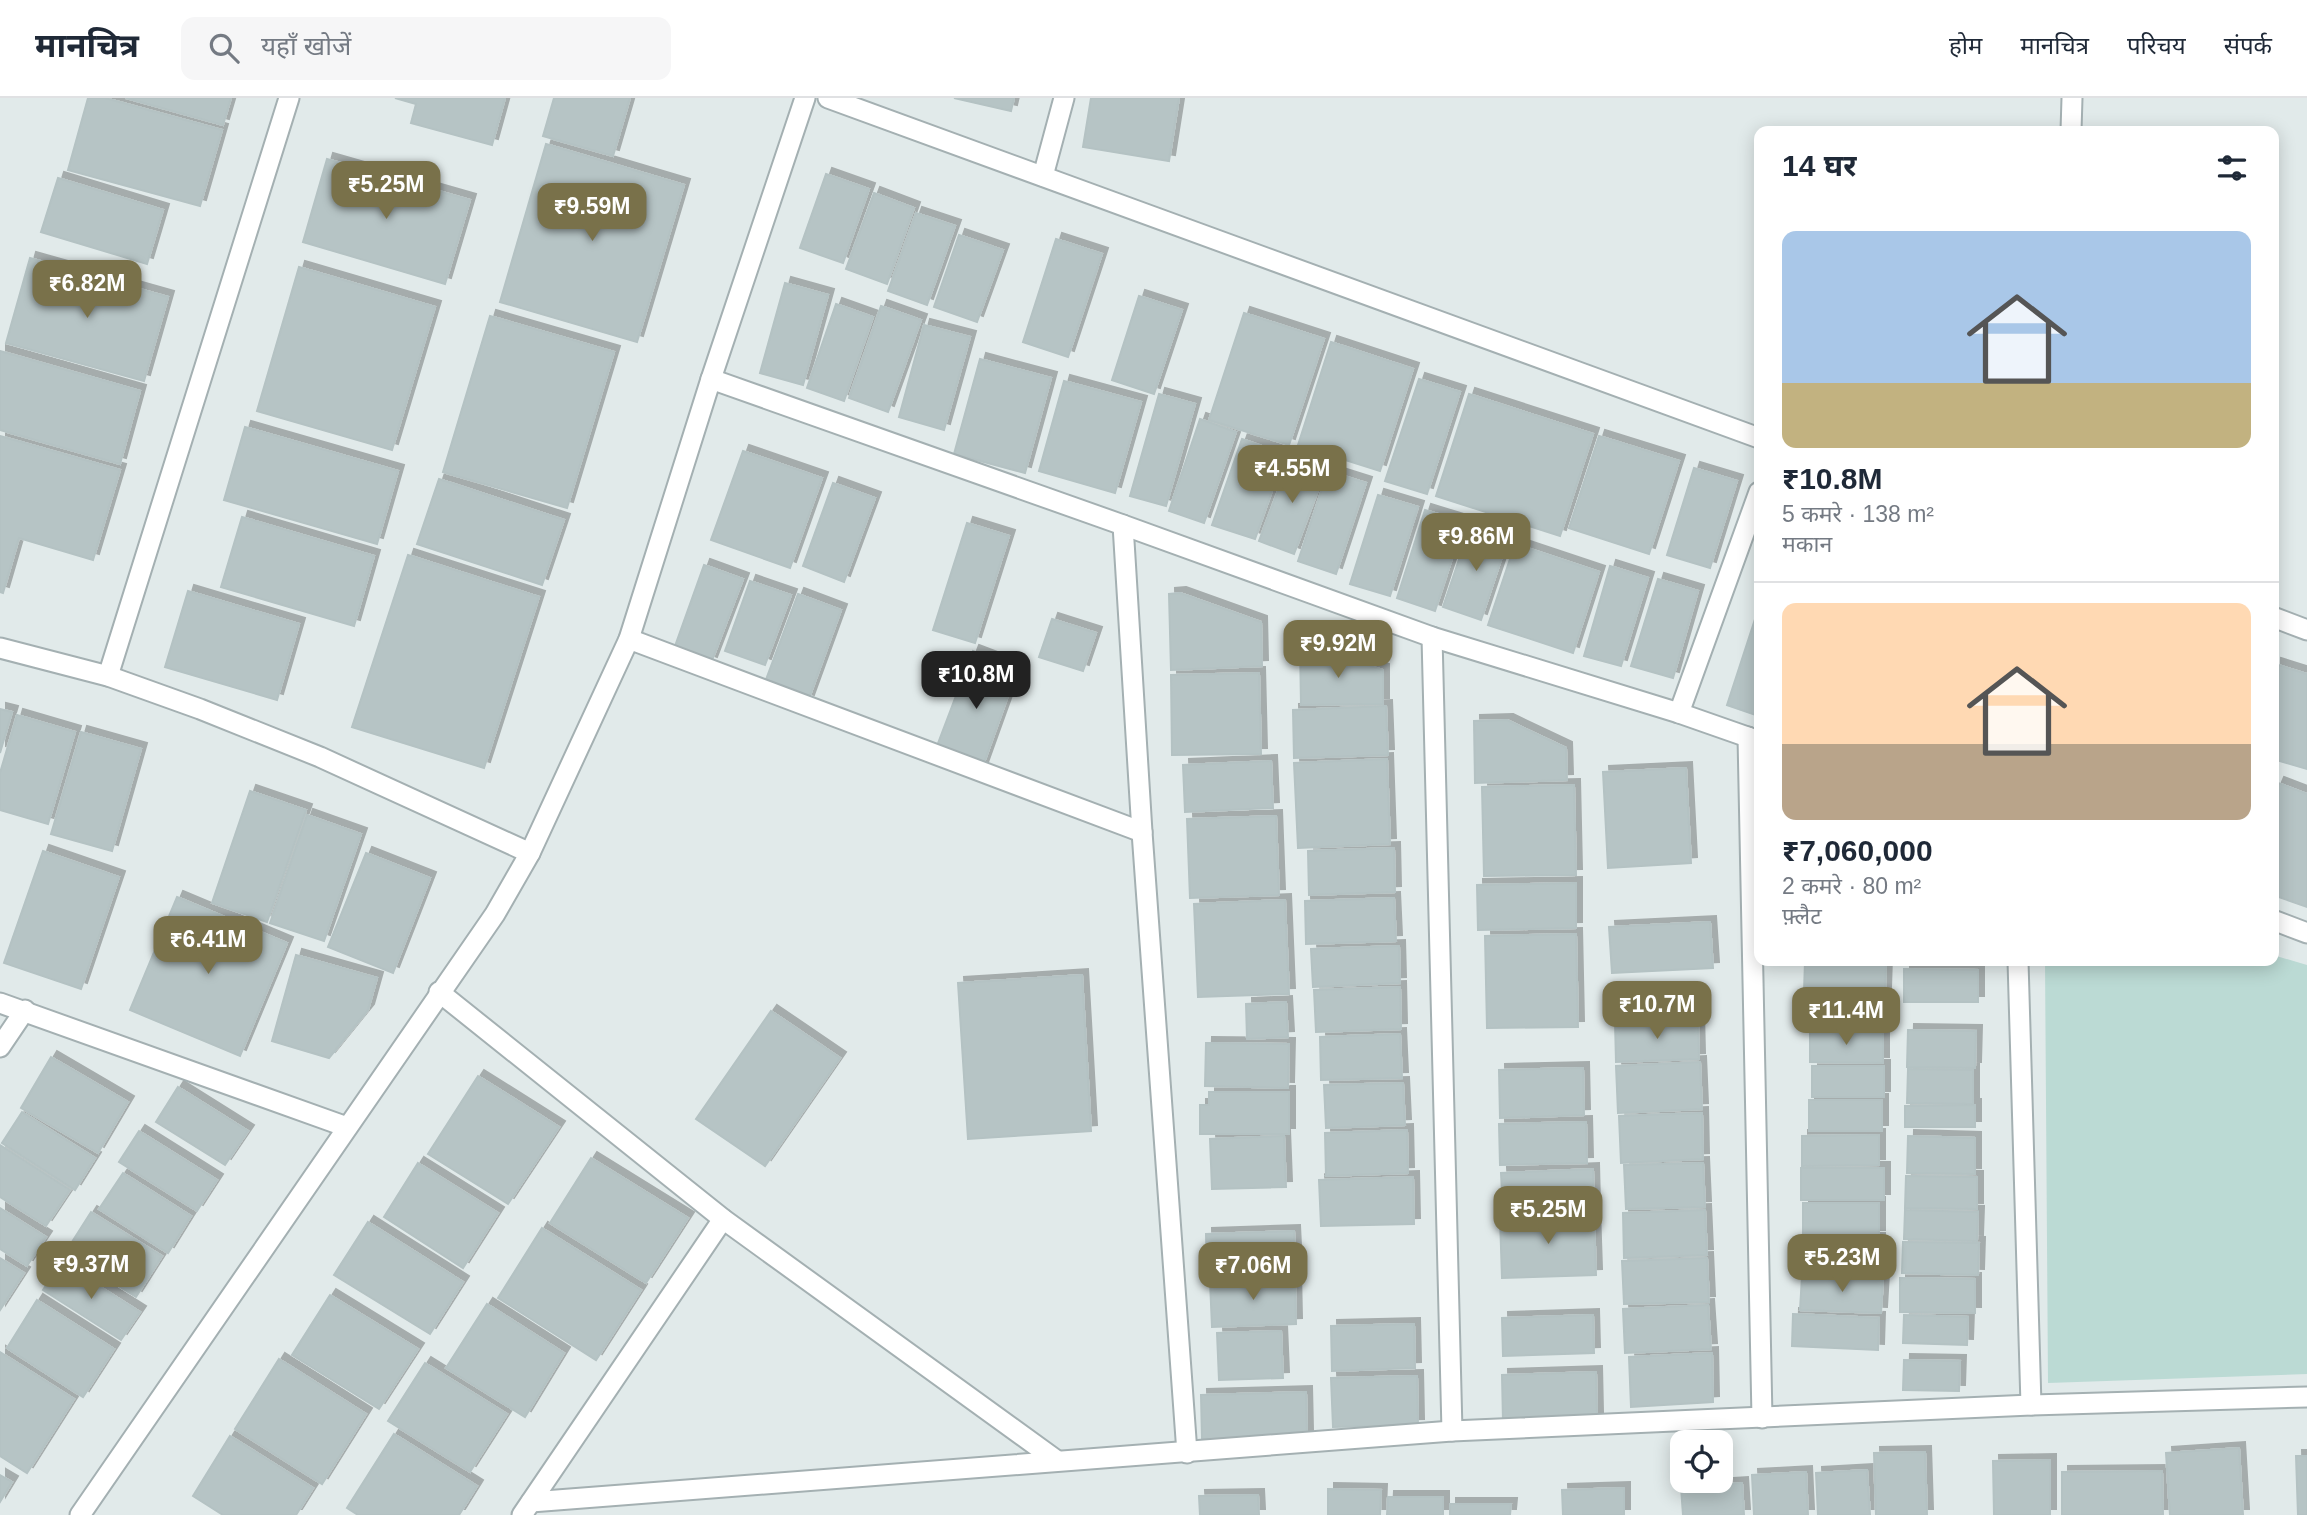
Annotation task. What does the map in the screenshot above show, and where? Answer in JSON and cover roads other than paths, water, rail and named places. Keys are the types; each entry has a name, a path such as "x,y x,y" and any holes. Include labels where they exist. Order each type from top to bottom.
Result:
{"street":[{"path":"108,676 289,98"},
{"path":"80,1515 495,914 530,853 629,639 711,379 805,98"},
{"path":"828,98 1754,436"},
{"path":"1043,176 1064,98"},
{"path":"2071,126 2072,98"},
{"path":"711,379 1432,636 1754,739"},
{"path":"1679,713 1754,506"},
{"path":"1124,524 1142,832 1187,1453"},
{"path":"2279,619 2307,630"},
{"path":"1432,636 1452,1431"},
{"path":"629,639 1142,832"},
{"path":"0,648 108,676 200,709 320,757 530,853"},
{"path":"2279,922 2307,933"},
{"path":"1757,966 1762,1418"},
{"path":"2018,966 2031,1405"},
{"path":"439,992 723,1219 1056,1461"},
{"path":"0,1003 347,1126"},
{"path":"0,1047 25,1010"},
{"path":"527,1509 723,1219"},
{"path":"527,1509 1056,1461 1452,1431 2031,1405 2307,1397"}]}
